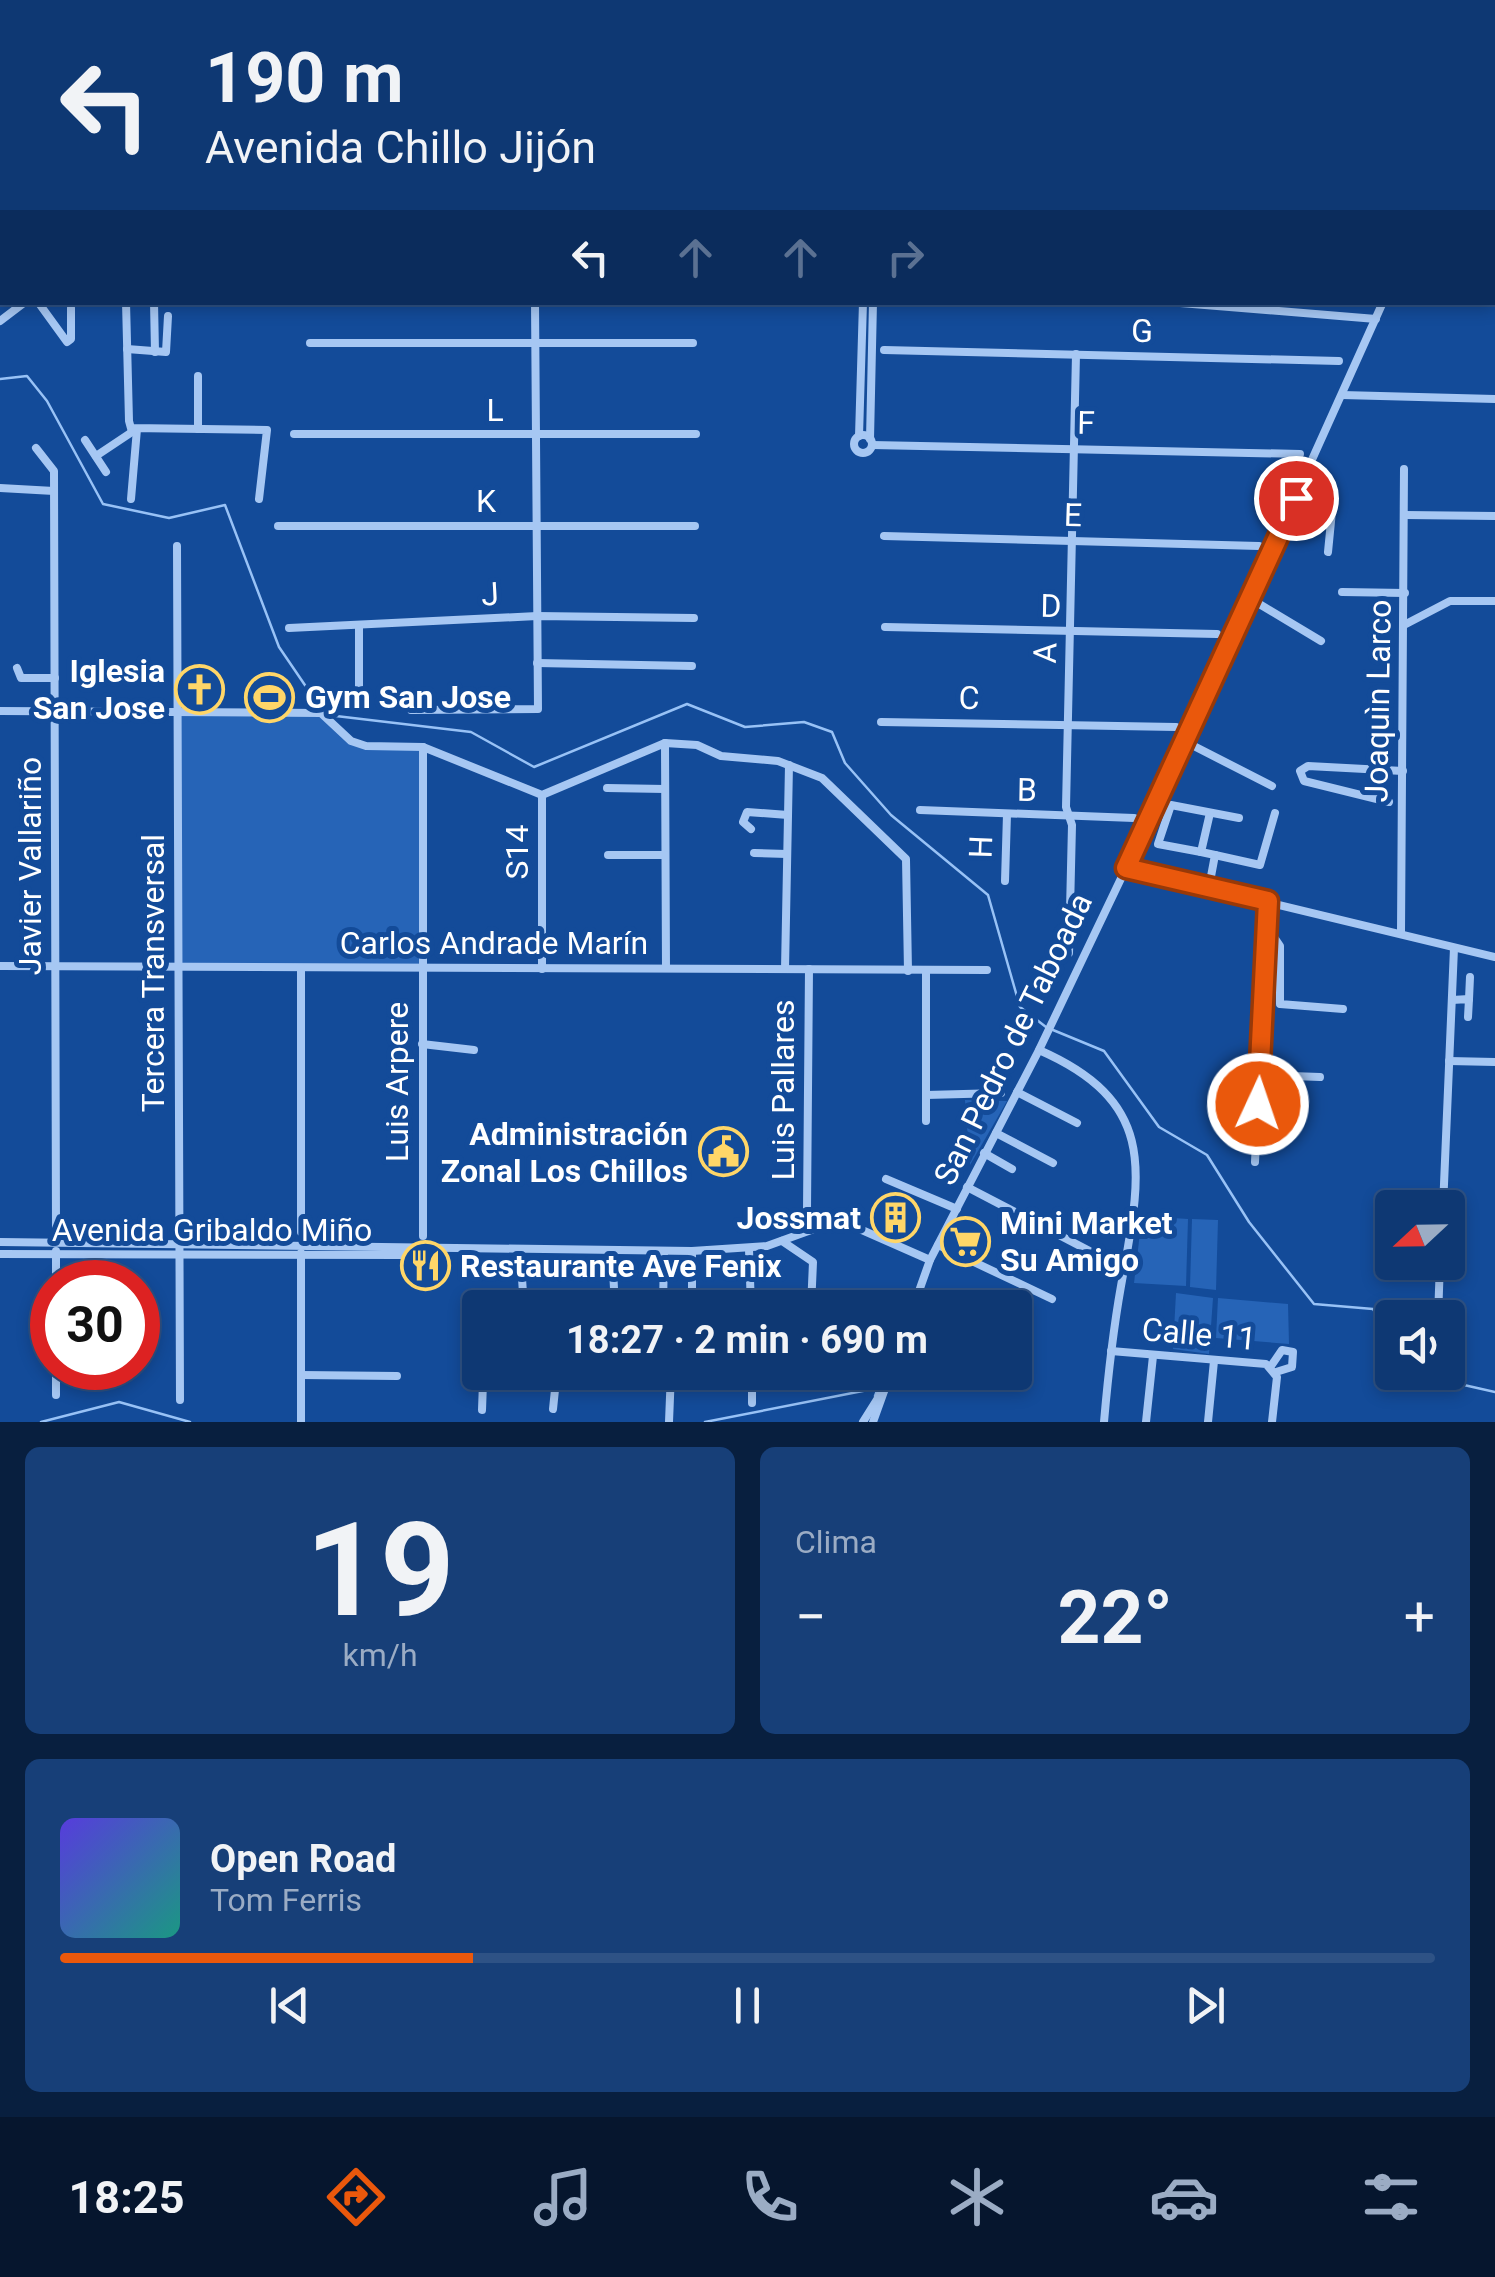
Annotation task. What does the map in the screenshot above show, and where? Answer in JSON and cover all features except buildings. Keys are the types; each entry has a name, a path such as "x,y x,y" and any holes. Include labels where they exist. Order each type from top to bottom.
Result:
{"street":[{"path":"0,321 22,305"},
{"path":"40,305 67,342 72,339 71,308"},
{"path":"126,305 135,430 131,499"},
{"path":"154,305 155,352"},
{"path":"411,710 538,709 535,305"},
{"path":"862,305 859,436 854,445 858,451 866,452 871,442 873,305"},
{"path":"1225,305 1376,319"},
{"name":"San Pedro de Taboada","path":"919,1290 930,1260 1038,1050 1186,742 1382,305"},
{"path":"127,350 167,350 168,316"},
{"path":"310,343 693,343"},
{"name":"G","path":"884,350 1340,360"},
{"name":"A","path":"1069,953 1070,815 1066,807 1076,354"},
{"path":"198,376 198,430"},
{"path":"1342,396 1495,399"},
{"path":"96,456 135,430 268,431 259,500"},
{"name":"L","path":"294,434 696,434"},
{"name":"F","path":"859,436 871,442 1300,454"},
{"path":"86,440 106,472"},
{"name":"Javier Vallariño","path":"36,448 53,469 54,490 56,1260"},
{"name":"Joaquìn Larco","path":"1400,932 1404,469"},
{"path":"0,488 54,490"},
{"path":"1296,498 1332,510 1328,552"},
{"path":"1404,515 1495,516"},
{"name":"K","path":"278,526 695,526"},
{"name":"E","path":"884,536 1260,546"},
{"name":"Tercera Transversal","path":"177,546 180,1400"},
{"path":"1342,592 1404,592"},
{"path":"1251,599 1321,641"},
{"path":"1404,625 1450,601 1495,601"},
{"name":"J","path":"289,628 536,616 694,618"},
{"path":"359,626 359,688"},
{"name":"D","path":"884,627 1217,634"},
{"path":"537,663 692,666"},
{"path":"17,668 21,678 55,678"},
{"path":"0,710 321,713 351,741 366,746 423,746 542,795 665,743 697,745 720,756 789,765 822,778 906,859 908,971"},
{"name":"C","path":"881,722 1176,727"},
{"path":"1186,742 1272,786"},
{"path":"665,743 666,968"},
{"name":"Luis Arpere","path":"423,746 423,1236"},
{"name":"Luis Pallares","path":"785,970 782,896 789,765"},
{"path":"1389,802 1304,781 1300,771 1308,766 1402,771"},
{"path":"607,788 665,789"},
{"name":"S14","path":"542,795 542,969"},
{"path":"1239,818 1171,806 1158,844 1260,865 1274,813"},
{"name":"B","path":"920,810 1134,818"},
{"path":"751,829 742,822 747,812 788,815"},
{"path":"1201,852 1210,813"},
{"name":"H","path":"1005,881 1007,814"},
{"path":"754,853 787,854"},
{"path":"608,854 665,854"},
{"path":"1209,887 1215,855"},
{"path":"1126,868 1495,957"},
{"path":"1255,1162 1268,901"},
{"path":"1266,927 1280,946 1280,1004 1343,1009"},
{"path":"1444,1190 1454,948"},
{"name":"Carlos Andrade Marín","path":"0,966 987,970"},
{"path":"301,968 301,1232"},
{"name":"Luis Pallares","path":"807,1210 809,969"},
{"path":"926,970 926,1121"},
{"path":"1468,1017 1470,976"},
{"path":"1452,1000 1469,999"},
{"path":"422,1044 474,1050"},
{"path":"1038,1050 1094,1080 1119,1109 1132,1139 1137,1174 1110,1351 1104,1422"},
{"path":"1450,1061 1495,1062"},
{"path":"1260,1076 1320,1077"},
{"path":"1016,1092 1078,1123"},
{"path":"926,1095 1001,1093"},
{"path":"996,1134 1053,1164"},
{"path":"984,1154 1012,1169"},
{"path":"886,1180 957,1209"},
{"path":"967,1187 1124,1270"},
{"name":"Avenida Gribaldo Miño","path":"0,1242 56,1236 178,1243 405,1245 423,1249 692,1251 749,1249 826,1225 846,1223 930,1260"},
{"path":"782,1241 813,1262 812,1290"},
{"path":"301,1244 301,1422"},
{"path":"938,1245 1052,1300"},
{"path":"520,1248 523,1290"},
{"name":"Avenida Gribaldo Miño","path":"0,1254 405,1255 423,1249"},
{"path":"749,1249 751,1290"},
{"path":"612,1250 614,1290"},
{"path":"663,1290 664,1251"},
{"path":"692,1251 692,1290"},
{"name":"Calle 11","path":"1110,1351 1214,1361 1275,1372 1272,1422"},
{"path":"1146,1422 1152,1356"},
{"path":"1208,1422 1214,1361"},
{"path":"301,1375 397,1376"},
{"path":"56,1390 56,1395"},
{"path":"482,1410 483,1390"},
{"path":"552,1409 555,1390"},
{"path":"669,1422 670,1390"},
{"path":"752,1390 752,1403"},
{"path":"863,1422 884,1390"},
{"path":"873,1422 886,1390"}],"shaded area":[{"path":"177,711 321,713 351,741 423,747 421,968 178,967"},
{"path":"965,1100 1007,1101 970,1165"},
{"path":"1142,1216 1188,1219 1186,1286 1134,1283"},
{"path":"1192,1219 1218,1220 1216,1290 1190,1287"},
{"path":"1176,1293 1213,1298 1209,1354 1173,1349"},
{"path":"1218,1298 1288,1304 1289,1344 1216,1338"}],"waterway":[{"path":"0,379 27,376 47,401 103,504 169,518 225,505 279,647 311,694 336,716 471,732 534,767 687,704 745,727 804,722 832,732 845,763 891,815 988,895 1020,1007 1046,1027"},
{"path":"1053,1030 1104,1051 1159,1127 1207,1155 1249,1222 1314,1304 1375,1312"},
{"path":"1465,1385 1495,1392"},
{"path":"705,1422 878,1388 875,1396"},
{"path":"41,1422 119,1402 190,1422"}],"place":[{"name":"Iglesia San Jose","path":"200,689"},
{"name":"Gym San Jose","path":"270,697"},
{"name":"Administración Zonal Los Chillos","path":"723,1152"},
{"name":"Jossmat","path":"896,1218"},
{"name":"Mini Market Su Amigo","path":"965,1241"},
{"name":"Restaurante Ave Fenix","path":"425,1266"}],"route":[{"path":"1258,1104 1268,901 1126,868 1296,498"}]}
